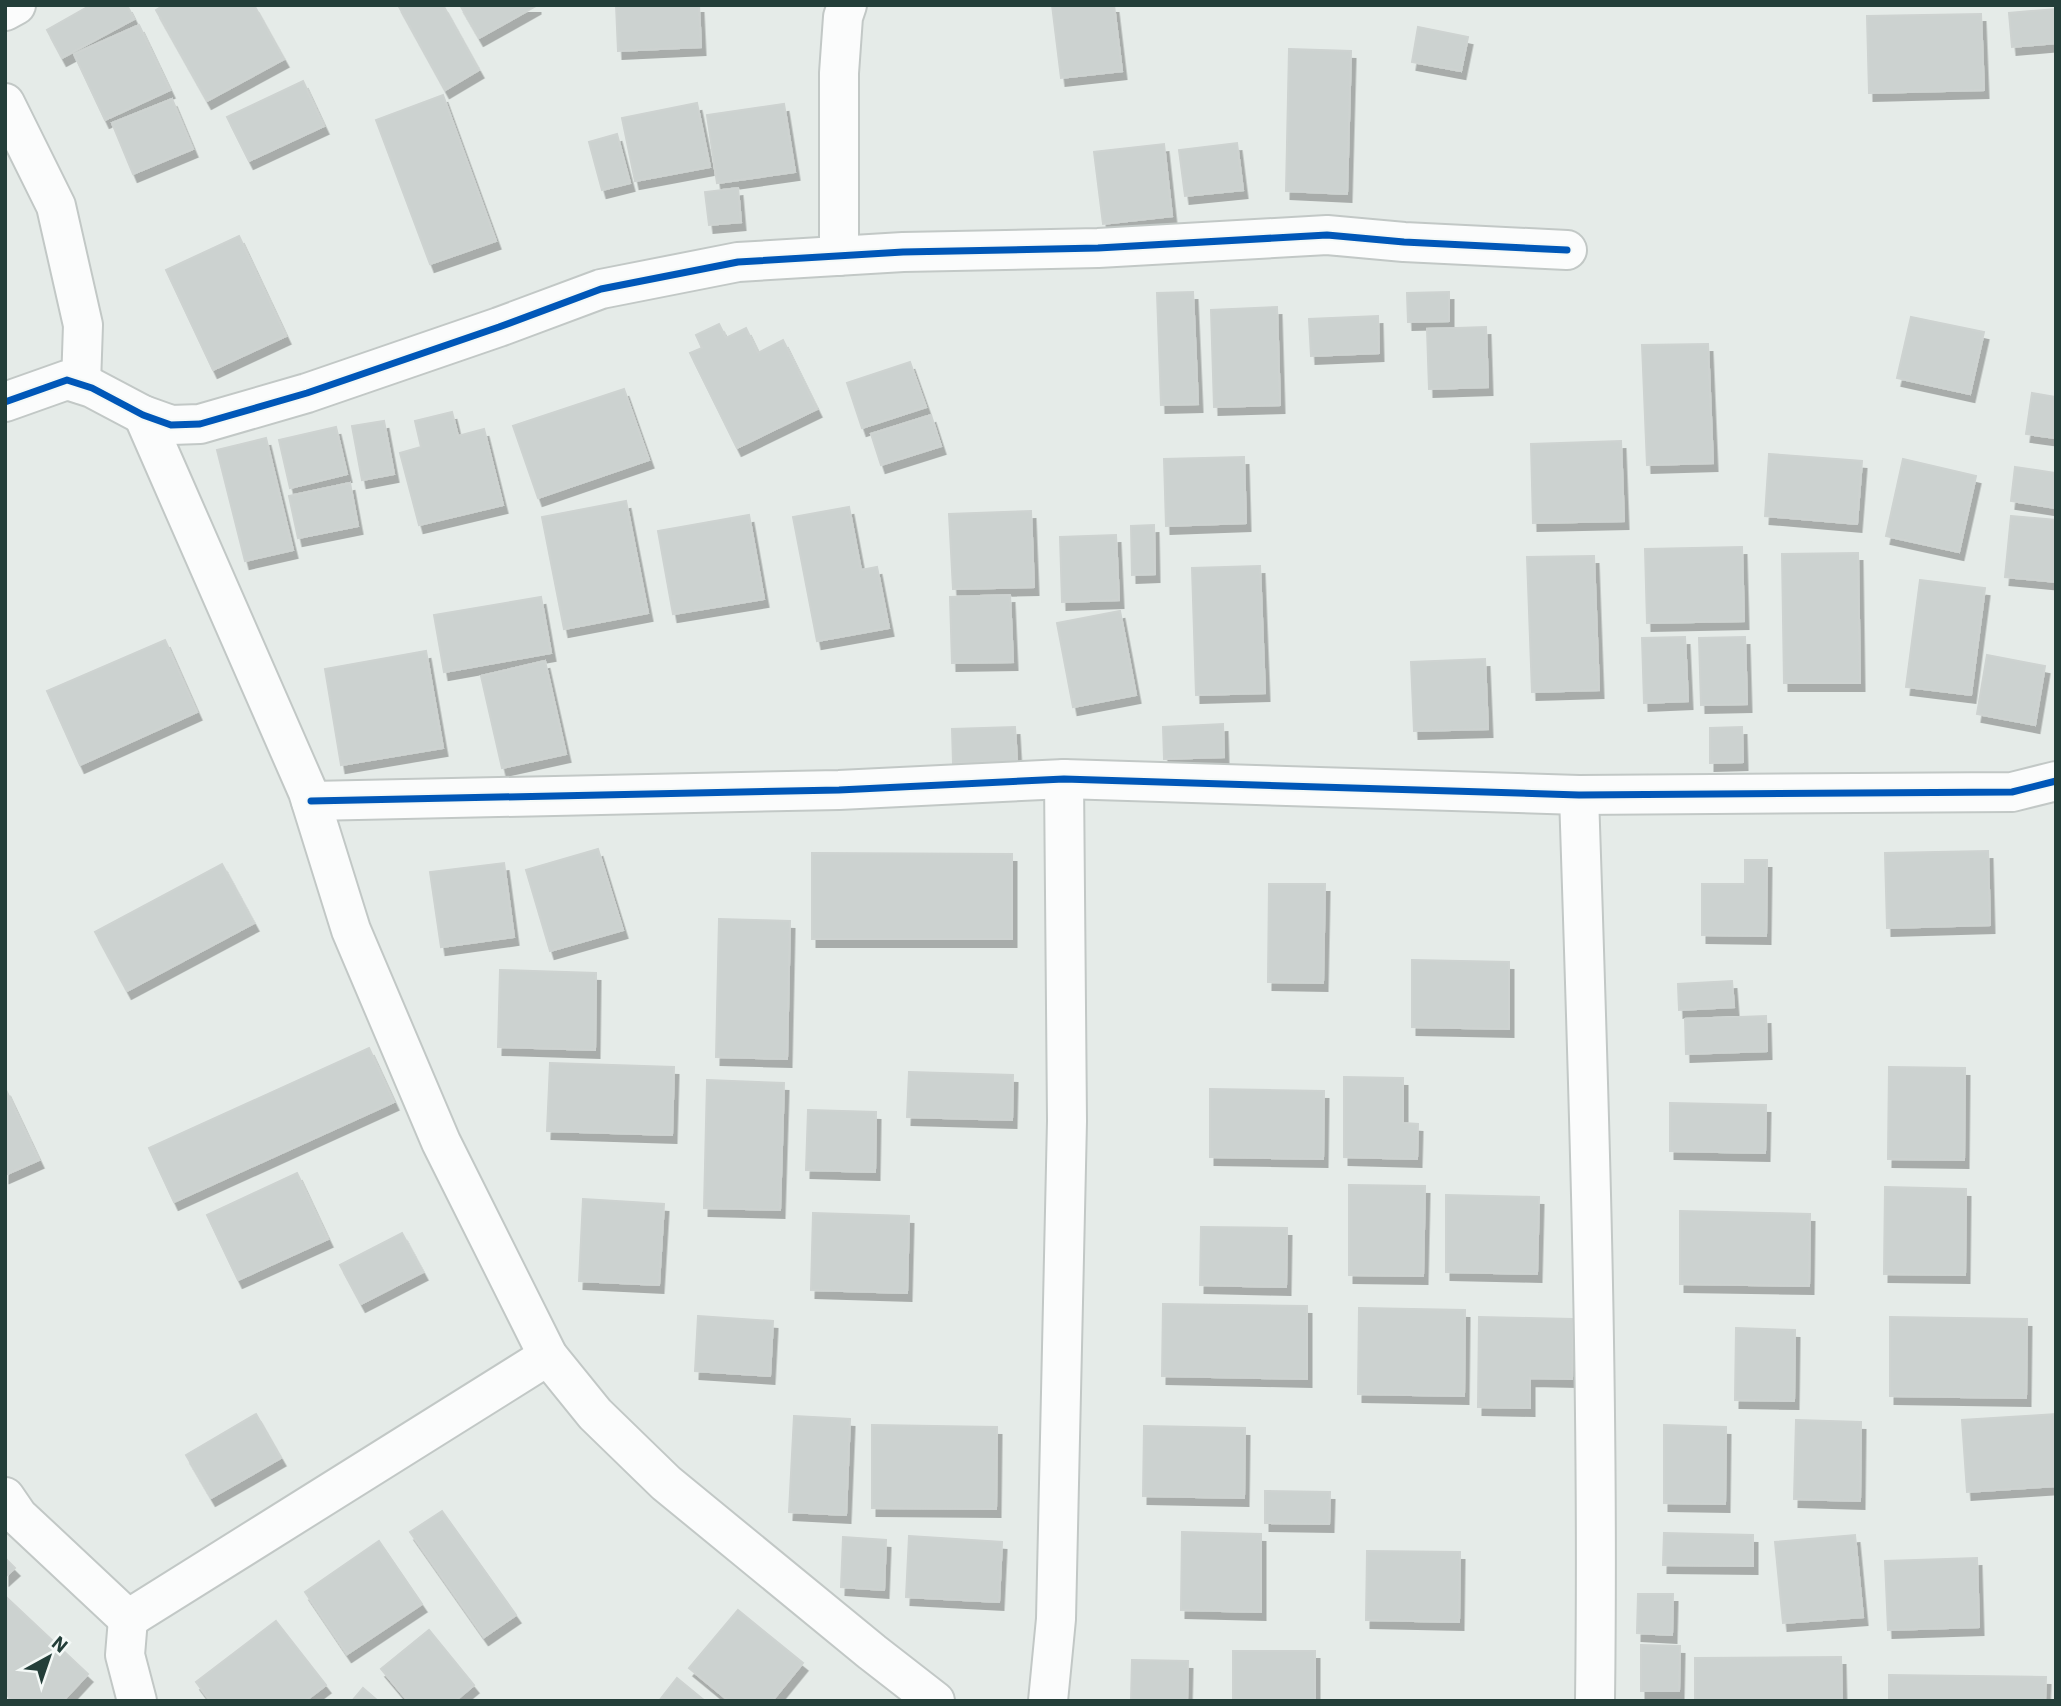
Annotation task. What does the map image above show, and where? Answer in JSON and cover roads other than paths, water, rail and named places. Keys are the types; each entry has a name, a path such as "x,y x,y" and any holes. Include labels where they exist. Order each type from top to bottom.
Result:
{"street":[{"path":"5,11 16,5"},
{"path":"839,256 839,73 843,17 847,5"},
{"path":"5,103 56,206 83,325 80,384"},
{"path":"5,402 67,380 92,388 143,415 172,425 200,424 307,393 601,289 738,262 903,252 1098,248 1327,235 1404,242 1567,250"},
{"path":"143,415 310,802 351,930 436,1129 548,1356 595,1414 666,1483 935,1701"},
{"path":"310,802 839,790 1064,779 1579,795 2012,792 2056,781"},
{"path":"1048,1701 1056,1619 1068,1121 1064,779"},
{"path":"1579,795 1591,1148 1597,1555 1595,1701"},
{"path":"128,1619 548,1356"},
{"path":"5,1497 18,1516 128,1619"},
{"path":"128,1619 125,1655 137,1701"}]}
